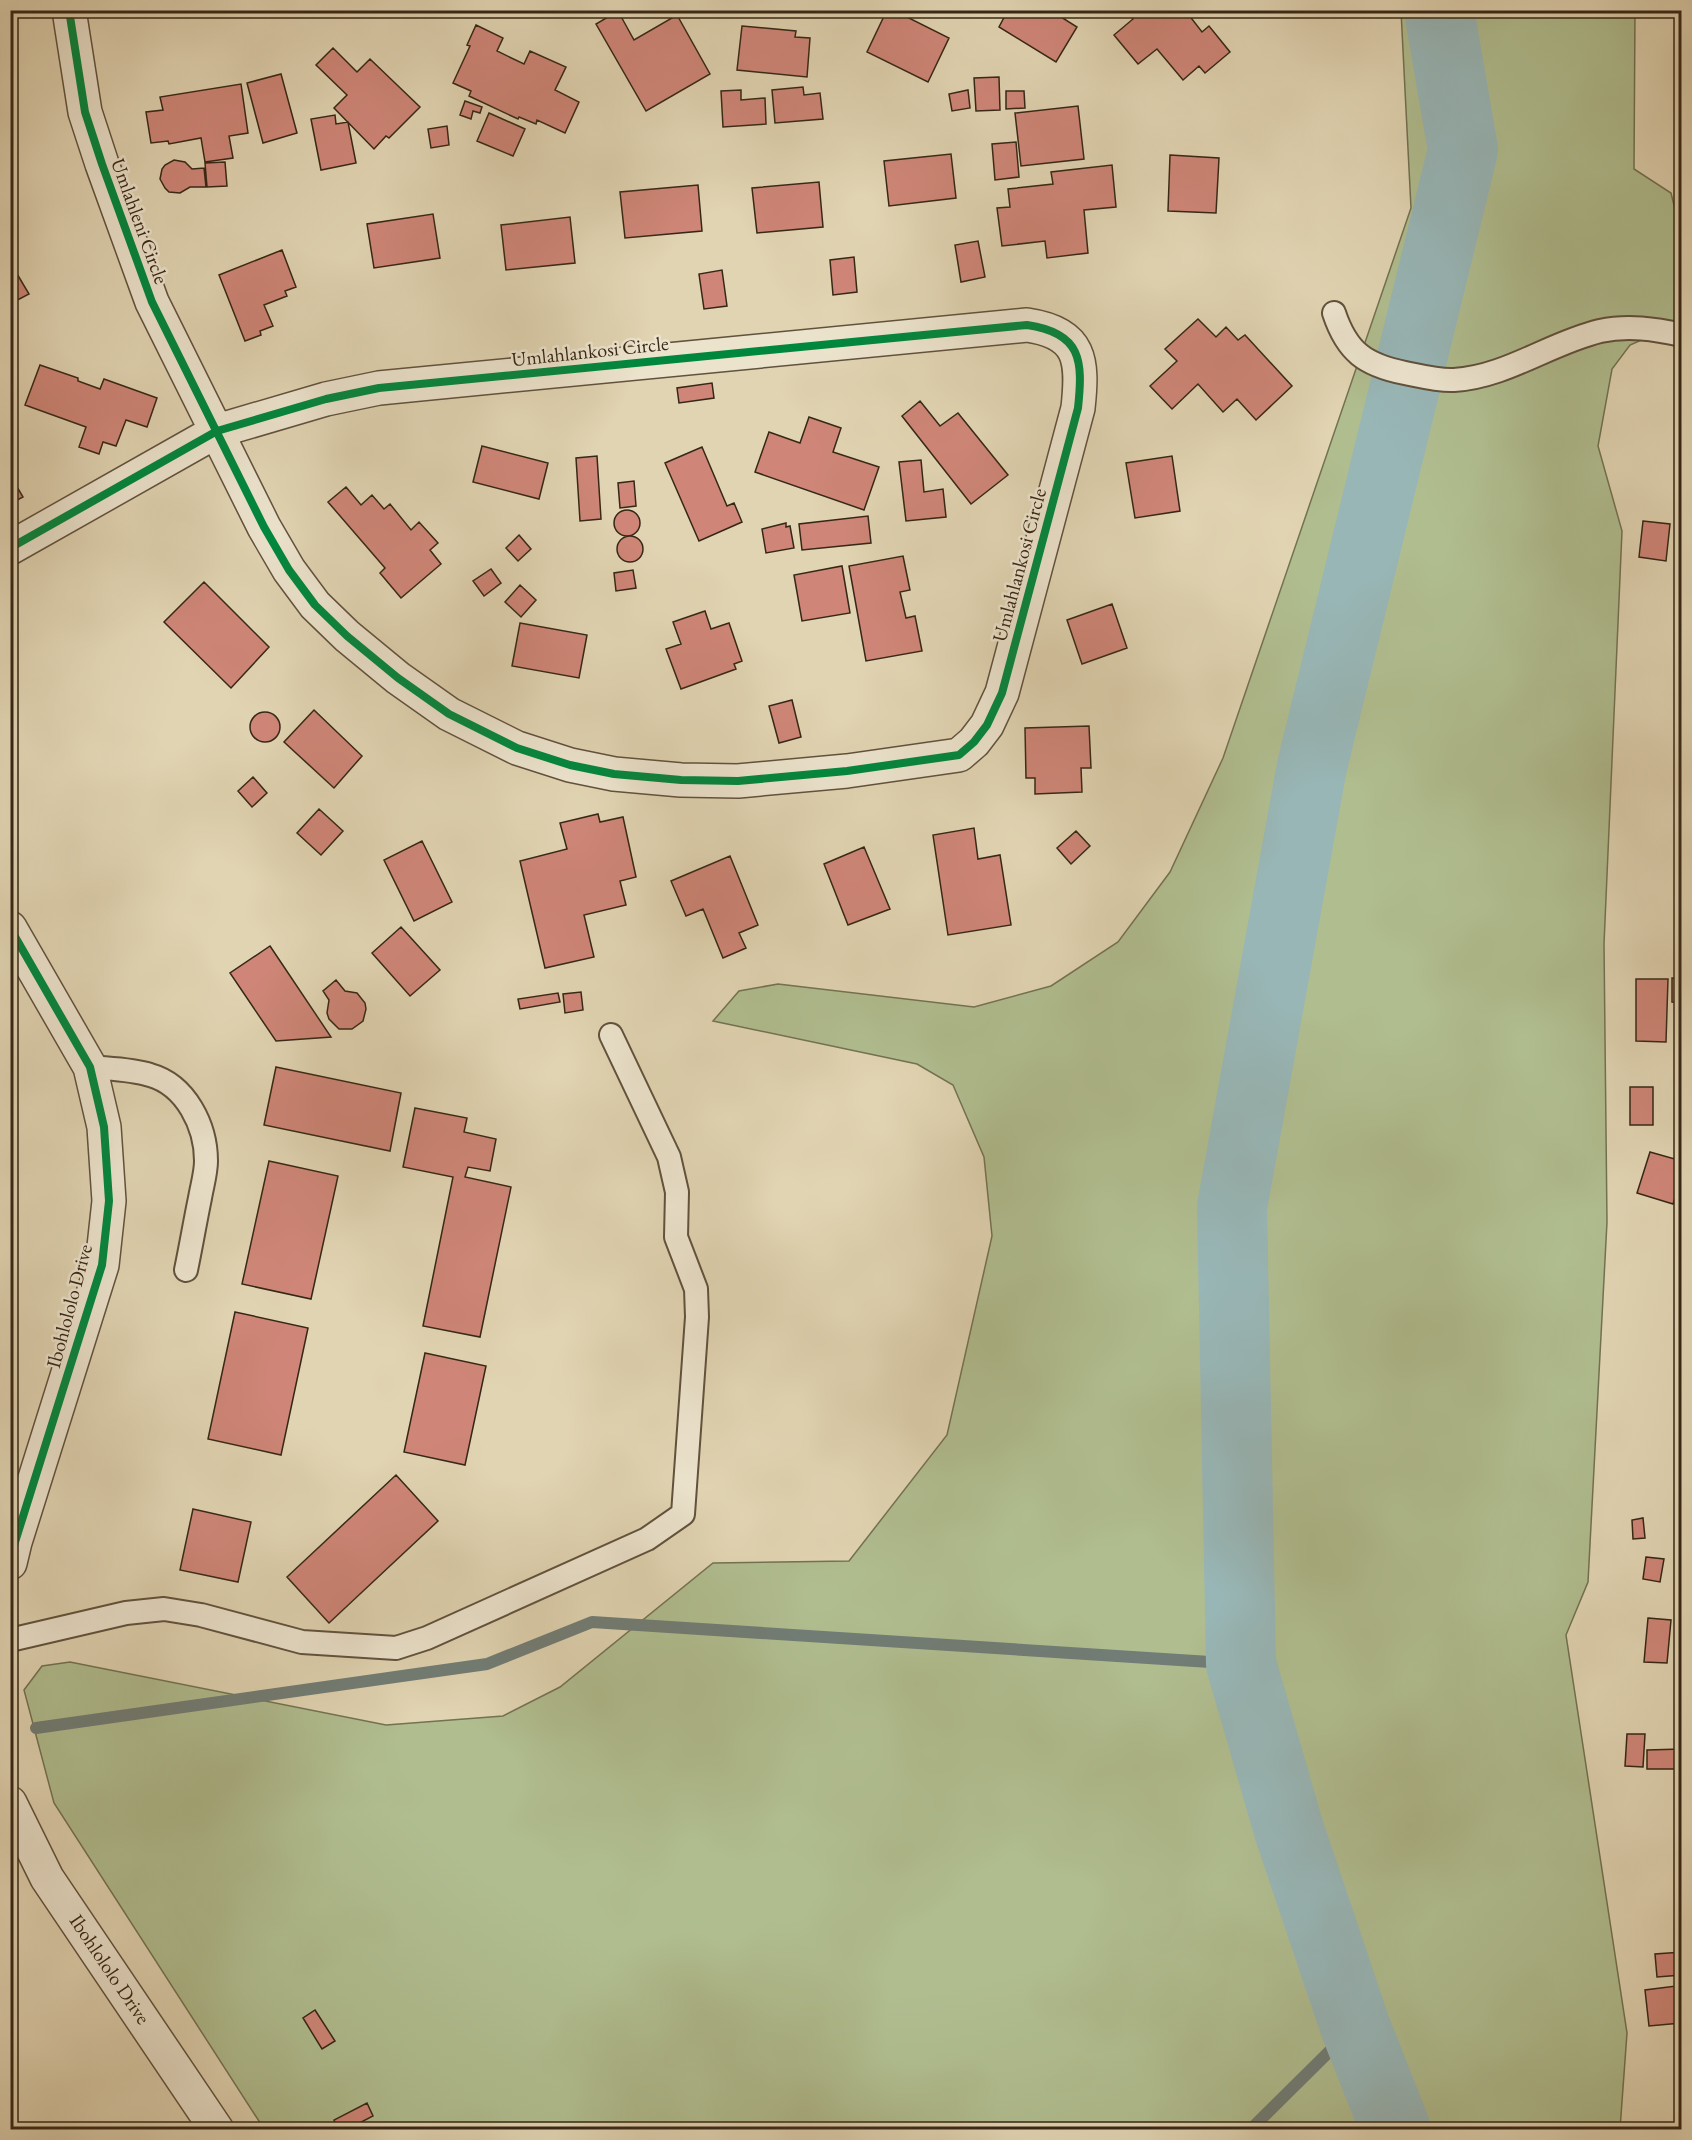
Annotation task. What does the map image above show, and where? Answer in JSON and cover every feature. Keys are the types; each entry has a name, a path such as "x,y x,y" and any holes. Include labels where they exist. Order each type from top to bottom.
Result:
{"street":[{"name":"Umlahleni Circle","path":"69,10 85,112 102,164 152,302 217,431"},
{"name":"Umlahlankosi Circle","path":"10,548 217,431 326,399 379,388 1027,325 1044,327 1059,334 1070,344 1079,360 1081,381 1078,408 1002,693 987,725 974,742 959,755 943,759 738,781 681,780 614,774 570,765 517,747 449,714 398,678 315,606 289,570 264,527 217,431"},
{"name":"Ibohlololo Drive","path":"10,928 90,1067 104,1127 109,1201 102,1265 10,1563"},
{"name":"Ibohlololo Drive","path":"10,1803 47,1878 217,2130"}],"lane":[{"path":"1334,313 1349,345 1376,366 1453,381 1494,372 1551,348 1617,328 1639,328 1682,335"},
{"path":"10,1640 126,1613 164,1609 201,1615 302,1642 396,1648 427,1638 647,1539 683,1514 697,1317 696,1289 676,1237 677,1192 669,1157 611,1035"},
{"path":"90,1067 134,1071 165,1081 189,1103 199,1124 205,1144 206,1163 186,1270"}],"green space":[{"path":"1401,11 1635,11 1634,169 1671,193 1681,233 1682,322 1630,345 1612,369 1598,446 1622,531 1604,944 1607,1222 1588,1582 1566,1635 1627,2033 1620,2129 264,2129 54,1803 24,1690 42,1666 70,1662 386,1725 503,1716 560,1687 713,1563 849,1561 947,1435 992,1236 984,1157 953,1085 917,1064 713,1021 739,991 778,984 974,1007 1051,986 1118,942 1170,872 1223,758 1411,208"}],"building":[{"path":"887,10 893,10 949,38 928,82 867,52"},
{"path":"1008,10 1050,10 1077,27 1056,62 999,27"},
{"path":"1126,10 1185,10 1202,32 1209,26 1230,52 1205,73 1199,66 1183,80 1157,49 1138,64 1114,35 1133,19"},
{"path":"618,11 634,40 677,15 710,74 646,111 596,24"},
{"path":"476,25 503,38 497,51 524,64 530,51 566,67 555,90 579,102 565,133 537,120 536,124 519,117 518,119 469,96 471,91 453,83 470,46 467,45"},
{"path":"742,26 796,31 795,37 810,38 807,77 737,70"},
{"path":"333,48 357,72 370,59 420,107 389,138 386,136 374,149 334,108 347,95 316,65"},
{"path":"281,74 297,133 263,143 247,83"},
{"path":"999,77 1000,110 976,111 974,78"},
{"path":"241,84 248,133 229,136 233,158 205,162 201,138 169,144 168,141 151,143 146,112 163,110 160,97"},
{"path":"803,87 804,95 820,93 823,119 775,123 772,90"},
{"path":"741,90 741,100 765,98 766,124 723,127 721,91"},
{"path":"968,90 970,108 952,111 949,94"},
{"path":"1006,91 1024,91 1025,108 1006,109"},
{"path":"465,101 482,107 480,113 473,111 471,119 460,115"},
{"path":"1078,106 1084,159 1021,166 1015,113"},
{"path":"489,113 525,129 513,156 477,141"},
{"path":"335,115 336,124 348,122 356,163 321,170 311,119"},
{"path":"447,126 449,145 431,148 428,129"},
{"path":"1016,142 1019,177 995,180 992,144"},
{"path":"951,154 956,198 889,206 884,161"},
{"path":"1170,155 1219,158 1216,213 1168,211"},
{"path":"174,160 185,162 192,169 204,168 206,187 190,187 180,193 169,192 160,179 162,169"},
{"path":"225,162 227,186 207,187 205,163"},
{"path":"1112,165 1116,207 1084,210 1088,253 1047,258 1045,241 1002,246 997,208 1010,207 1008,189 1053,184 1051,172"},
{"path":"819,182 823,227 757,233 752,188"},
{"path":"698,185 702,231 625,238 620,192"},
{"path":"433,214 440,258 374,268 367,224"},
{"path":"570,217 575,263 506,270 501,225"},
{"path":"978,241 985,277 961,282 955,245"},
{"path":"282,250 296,287 285,291 287,296 264,305 273,326 260,331 261,335 245,341 219,275"},
{"path":"854,257 857,292 833,295 830,260"},
{"path":"10,262 29,294 10,304"},
{"path":"722,270 727,306 704,309 699,274"},
{"path":"1198,319 1216,337 1226,327 1238,340 1245,335 1292,386 1256,420 1237,399 1223,412 1198,384 1172,409 1150,386 1177,361 1165,349"},
{"path":"40,365 78,378 78,381 100,389 104,379 157,398 147,427 126,420 116,446 103,442 99,454 79,447 86,427 25,405"},
{"path":"712,383 714,398 679,403 677,388"},
{"path":"920,401 940,426 958,413 1008,475 971,504 902,416"},
{"path":"809,417 841,428 833,452 879,467 864,510 755,472 769,432 800,443"},
{"path":"482,446 548,463 539,499 473,482"},
{"path":"702,447 727,506 734,503 742,522 699,541 665,463"},
{"path":"597,456 601,519 580,521 576,458"},
{"path":"1172,456 1180,511 1135,518 1126,463"},
{"path":"921,460 924,492 943,489 946,517 906,521 899,462"},
{"path":"10,475 23,497 10,504"},
{"path":"634,481 636,506 620,508 618,483"},
{"path":"346,487 361,505 372,495 384,509 390,504 411,530 419,522 438,543 430,550 441,564 401,598 380,573 385,568 328,502"},
{"path":"627,510 636,514 640,523 636,532 627,536 618,532 614,523 618,514"},
{"path":"868,516 871,543 802,550 799,524"},
{"path":"1643,521 1670,524 1666,561 1639,557"},
{"path":"786,523 786,527 790,526 794,548 766,553 762,529"},
{"path":"519,535 531,549 518,561 506,548"},
{"path":"630,536 639,540 643,549 639,558 630,562 621,558 617,549 621,540"},
{"path":"903,556 910,590 900,592 906,618 915,616 922,651 866,661 849,566"},
{"path":"842,566 850,613 802,621 794,575"},
{"path":"491,569 501,583 484,596 473,581"},
{"path":"633,570 636,588 616,591 614,573"},
{"path":"204,582 269,647 231,688 164,622"},
{"path":"520,585 536,600 521,617 505,602"},
{"path":"1112,604 1127,648 1082,664 1067,620"},
{"path":"705,611 711,629 729,623 742,661 734,664 736,669 681,689 666,649 681,644 673,622"},
{"path":"520,623 587,635 579,678 512,666"},
{"path":"792,700 801,737 779,743 769,706"},
{"path":"314,710 362,756 334,788 284,742"},
{"path":"265,712 276,716 280,727 276,738 265,742 254,738 250,727 254,716"},
{"path":"1089,726 1091,768 1081,768 1082,792 1035,794 1035,778 1026,778 1025,728"},
{"path":"253,777 267,793 252,807 238,791"},
{"path":"319,809 343,831 321,855 297,833"},
{"path":"598,814 600,822 623,817 636,877 620,881 626,905 584,915 594,957 545,968 520,861 567,849 560,823"},
{"path":"974,828 978,859 1000,855 1011,925 948,935 933,835"},
{"path":"1076,831 1090,846 1071,864 1057,848"},
{"path":"422,841 452,902 414,921 384,860"},
{"path":"864,847 890,909 848,925 824,864"},
{"path":"730,856 758,925 739,933 746,948 723,958 703,909 686,916 671,881"},
{"path":"401,927 440,970 410,996 372,953"},
{"path":"270,946 331,1037 276,1041 230,973"},
{"path":"1672,978 1682,979 1682,1003 1672,1002"},
{"path":"1636,979 1668,979 1666,1042 1636,1041"},
{"path":"336,980 345,991 357,993 365,1003 363,1021 352,1029 339,1029 329,1019 327,1013 329,1000 323,991"},
{"path":"581,992 583,1010 565,1013 563,994"},
{"path":"558,993 560,1002 520,1009 518,999"},
{"path":"276,1067 401,1093 390,1151 264,1125"},
{"path":"1630,1087 1653,1087 1653,1125 1630,1125"},
{"path":"415,1108 467,1118 464,1132 496,1139 490,1171 468,1167 465,1177 511,1187 480,1337 423,1326 453,1177 403,1167"},
{"path":"1650,1152 1682,1161 1682,1176 1673,1204 1637,1193"},
{"path":"269,1161 338,1176 311,1299 242,1284"},
{"path":"235,1312 308,1328 281,1455 208,1439"},
{"path":"425,1353 486,1366 465,1465 404,1452"},
{"path":"396,1475 438,1521 329,1623 287,1577"},
{"path":"1680,1508 1682,1509 1682,1527 1675,1525"},
{"path":"193,1509 251,1522 238,1582 180,1570"},
{"path":"1643,1518 1645,1538 1633,1539 1632,1520"},
{"path":"1646,1557 1664,1559 1660,1582 1643,1579"},
{"path":"1648,1618 1671,1620 1667,1663 1644,1662"},
{"path":"1627,1734 1645,1734 1643,1767 1625,1766"},
{"path":"1682,1749 1682,1769 1647,1769 1647,1750"},
{"path":"1682,1916 1682,1943 1681,1943 1675,1918"},
{"path":"1682,1952 1682,1975 1657,1977 1655,1954"},
{"path":"1676,1986 1681,2023 1649,2026 1645,1990"},
{"path":"315,2010 335,2041 322,2049 303,2018"},
{"path":"367,2103 373,2116 346,2130 338,2130 334,2120"}],"waterway":[{"path":"1396,2130 1355,2026 1289,1830 1241,1664 1232,1207 1312,766 1463,150 1439,10"},
{"path":"36,1728 487,1664 592,1622 1241,1664"},
{"path":"1250,2130 1355,2026"}],"cycle path":[{"path":"10,548 217,431 326,399 379,388 1027,325 1045,329 1069,342 1079,363 1080,391 1078,408 1002,693 987,725 974,742 959,755 847,771 738,781 681,780 614,774 570,765 517,748 449,714 398,678 347,636 315,605 289,570 264,527 152,302 85,112 69,10"},
{"path":"10,928 90,1067 104,1127 109,1201 102,1265 10,1563"}]}
